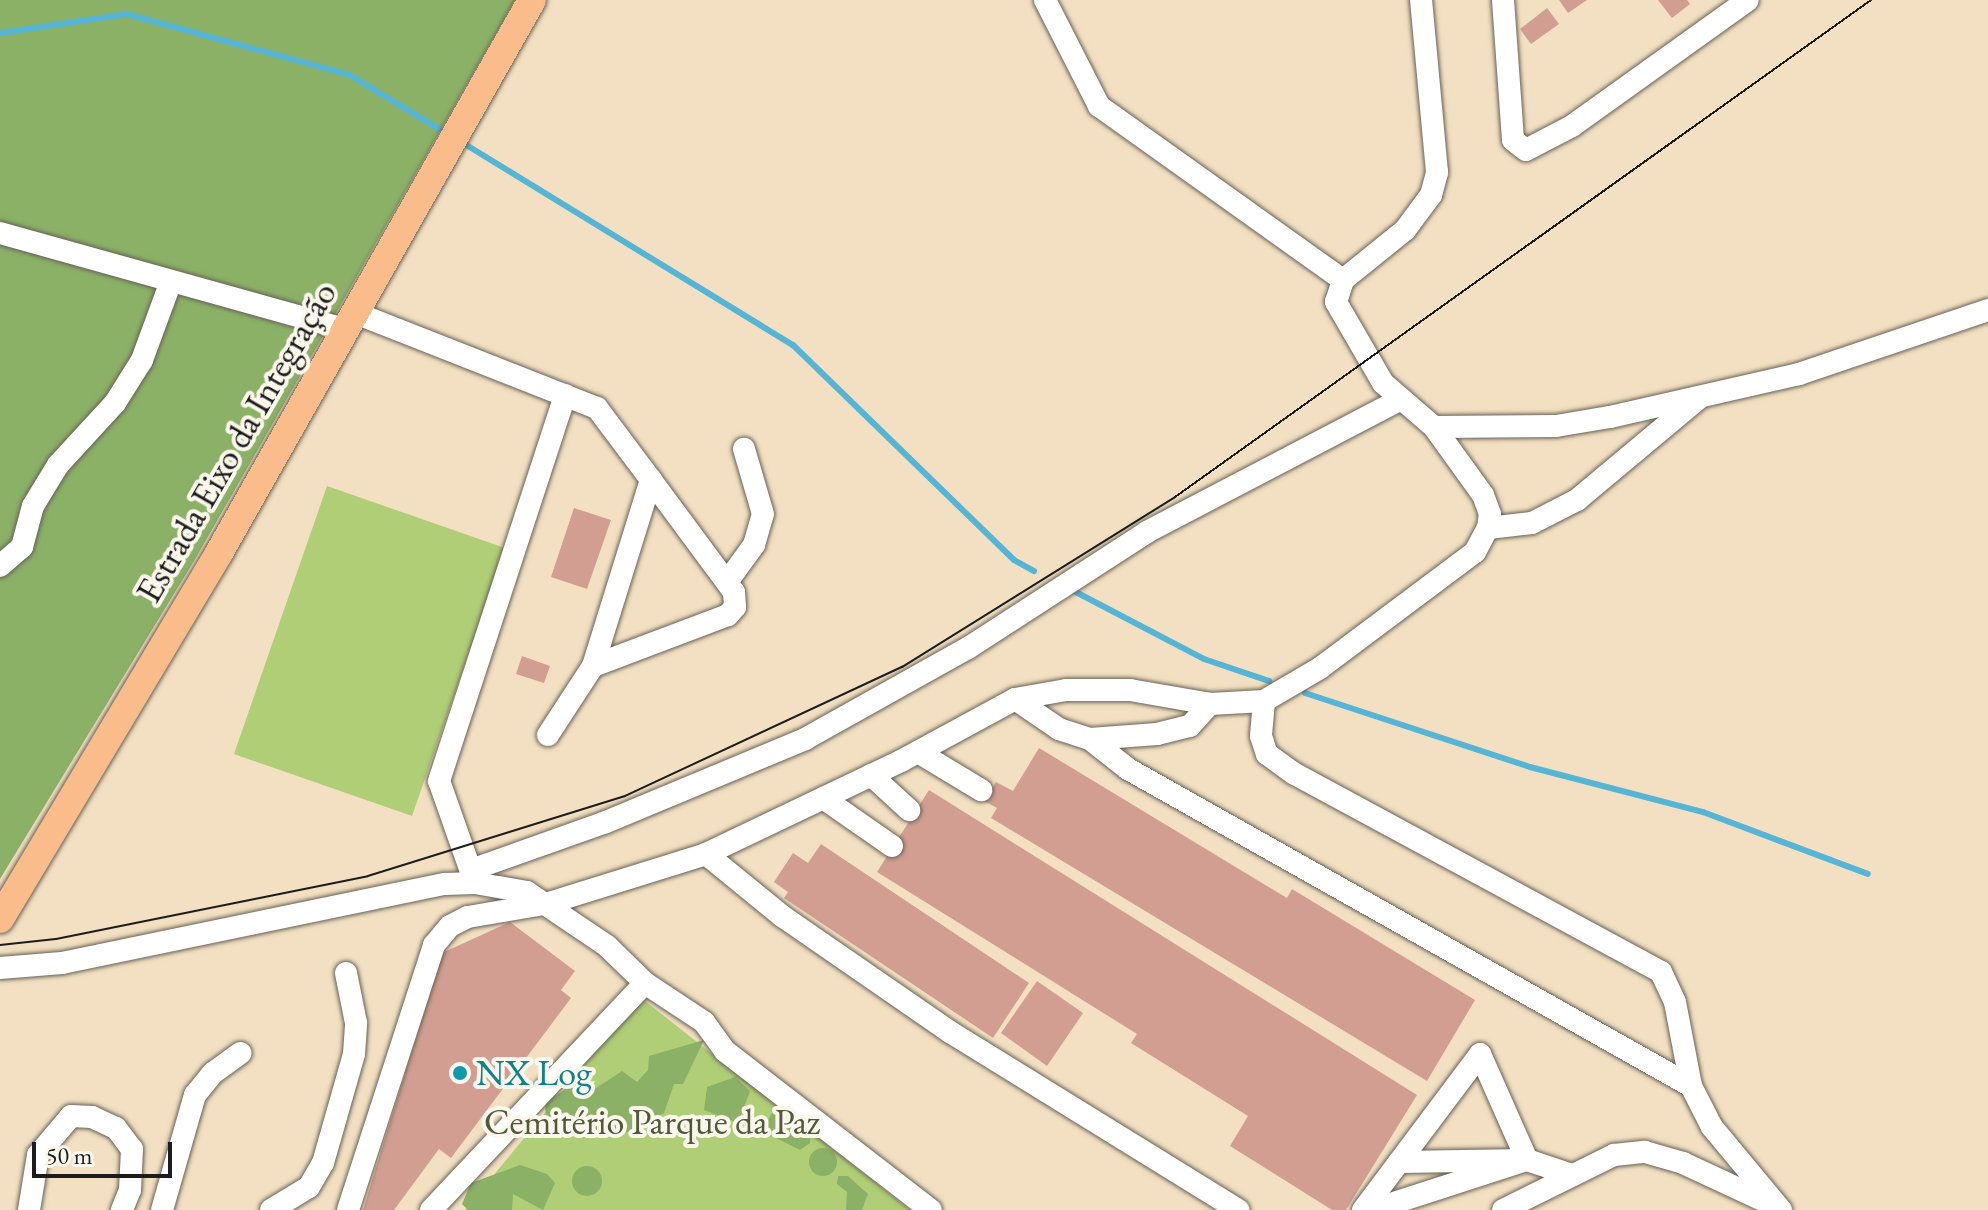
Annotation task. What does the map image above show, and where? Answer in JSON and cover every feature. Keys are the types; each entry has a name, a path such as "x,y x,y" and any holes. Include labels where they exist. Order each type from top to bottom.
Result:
{"main road":[{"name":"Estrada Eixo da Integração","path":"3,914 219,553 532,0"}],"street":[{"path":"1045,0 1099,106 1343,280"},
{"path":"348,1210 434,945 450,926 468,917 549,903 706,854 918,752 1015,699 1066,690 1130,690 1210,704 1264,701 1431,589 1475,552 1488,528 1490,514 1483,495 1434,427 1399,400 1350,332 1336,302 1343,280 1405,230 1431,195 1437,172 1421,0"},
{"path":"1503,0 1511,126 1520,148 1534,148 1561,133 1748,0"},
{"path":"0,233 171,281 348,321 597,408 727,582 736,600 728,615 593,666"},
{"path":"0,566 22,547 33,506 58,465 115,403 142,360 171,281"},
{"path":"1434,427 1556,426 1700,397 1799,374 1988,310"},
{"path":"473,876 439,781 565,395"},
{"path":"1488,528 1532,523 1577,500 1700,397"},
{"path":"0,968 62,963 473,876 805,739 968,648 1147,532 1399,400"},
{"path":"727,582 754,545 763,514 744,449"},
{"path":"548,735 593,666 651,480"},
{"path":"1015,699 1059,729 1090,739 1128,769 1691,1086"},
{"path":"1264,701 1261,736 1267,754 1295,774 1661,972 1675,1002 1691,1086 1712,1127 1780,1209"},
{"path":"1090,739 1157,734 1190,726 1210,704"},
{"path":"918,752 981,790"},
{"path":"871,775 909,810"},
{"path":"823,798 892,846"},
{"path":"706,854 782,916 950,1032 1238,1210"},
{"path":"473,876 527,892 549,903 607,946 645,983 704,1022 725,1051 931,1210"},
{"path":"271,1210 309,1187 323,1163 354,1054 356,1023 346,973"},
{"path":"431,1210 645,983"},
{"path":"162,1210 195,1095 213,1073 241,1053"},
{"path":"1363,1210 1480,1054 1527,1160"},
{"path":"29,1210 38,1155 71,1116 92,1117 116,1128 132,1149 130,1190 122,1210"},
{"path":"1503,1210 1569,1174 1614,1155 1645,1152 1683,1163 1780,1209"},
{"path":"1399,1162 1527,1160 1569,1174"},
{"path":"1372,1210 1527,1160"}],"green space":[{"path":"0,0 515,0 194,561 0,879"},
{"path":"327,486 505,548 412,816 234,754"},
{"name":"Cemitério Parque da Paz","path":"640,997 910,1210 465,1210"},
{"path":"704,1040 683,1084 674,1084 664,1113 628,1132 583,1138 580,1130 558,1129 546,1122 545,1102 579,1081 584,1096 622,1071 637,1082 648,1070 649,1056"},
{"path":"735,1077 750,1091 738,1123 704,1110 707,1087"},
{"path":"772,1113 811,1129 810,1143 800,1150 774,1137 765,1126"},
{"path":"823,1148 833,1152 837,1162 833,1172 823,1176 813,1172 809,1162 813,1152"},
{"path":"520,1165 547,1174 555,1183 543,1210 513,1194 512,1210 468,1210 462,1204 471,1183"},
{"path":"587,1166 598,1170 602,1181 598,1192 587,1196 576,1192 572,1181 576,1170"},
{"path":"838,1176 848,1176 868,1194 862,1210 846,1210 847,1192 837,1184"}],"building":[{"path":"1559,0 1587,0 1568,13"},
{"path":"1658,0 1687,0 1690,4 1672,18"},
{"path":"1547,8 1559,24 1531,44 1520,29"},
{"path":"574,508 611,520 587,589 551,577"},
{"path":"522,656 550,666 544,683 516,674"},
{"path":"1039,748 1287,898 1292,889 1475,1000 1427,1081 991,818 997,808 984,801 996,782 1013,791"},
{"path":"929,790 1417,1095 1346,1210 1332,1210 1230,1146 1248,1116 1131,1043 1137,1034 877,872"},
{"path":"821,844 1029,983 993,1038 784,898 788,892 774,882 793,853 808,863"},
{"name":"NX Log","path":"510,922 575,971 561,990 571,998 451,1158 439,1149 394,1210 363,1210 442,953"},
{"path":"1037,981 1083,1013 1047,1066 1001,1033"}],"waterway":[{"path":"0,33 127,14 350,75 439,129"},
{"path":"468,146 793,345 1014,560 1034,571"},
{"path":"1070,589 1204,659 1269,681"},
{"path":"1305,693 1530,767 1703,812 1868,874"}],"tram line":[{"path":"0,945 56,939 368,876 625,796 902,667 1175,497 1871,0"}],"place":[{"name":"NX Log","path":"460,1073"}]}
